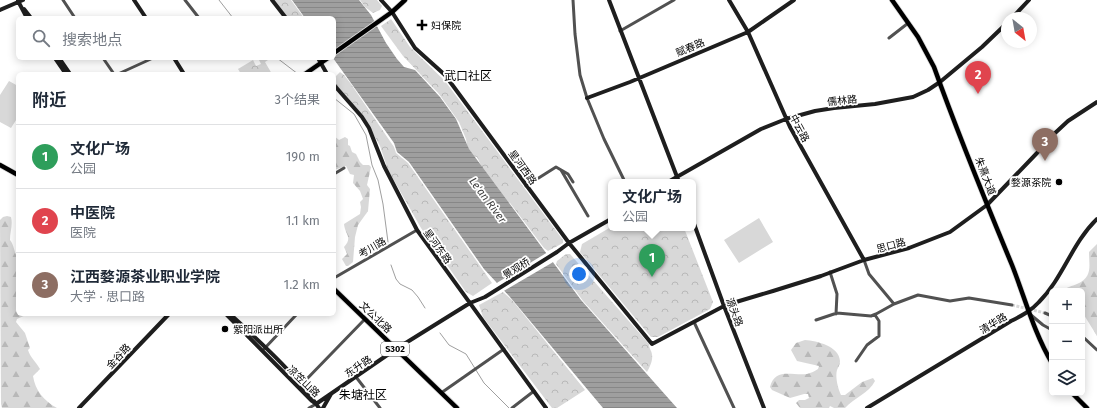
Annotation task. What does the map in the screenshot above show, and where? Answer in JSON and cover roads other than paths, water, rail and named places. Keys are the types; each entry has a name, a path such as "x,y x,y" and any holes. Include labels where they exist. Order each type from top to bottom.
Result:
{"main road":[{"path":"336,52 392,12 405,0"},
{"name":"朱熹大道","path":"892,0 907,24 918,37 929,56 1014,272 1028,312 1039,339 1050,360"},
{"path":"308,72 325,60"},
{"path":"0,165 16,174"},
{"name":"文公北路","path":"336,291 457,408"},
{"path":"1075,396 1087,408"}],"street":[{"path":"63,0 74,16"},
{"path":"134,0 145,16"},
{"path":"185,0 197,16"},
{"path":"272,0 284,16"},
{"name":"星河西路","path":"381,0 392,12 416,49 445,75 526,186 652,344"},
{"path":"573,0 580,75 604,139 624,179"},
{"path":"609,0 678,179"},
{"path":"620,31 674,0"},
{"name":"中云路","path":"729,0 748,32 786,119 864,260"},
{"name":"赋春路","path":"588,98 748,32 794,0"},
{"path":"1018,12 1029,0"},
{"path":"0,10 20,1"},
{"path":"20,1 26,16"},
{"path":"20,1 30,16"},
{"path":"889,38 907,24"},
{"name":"儒林路","path":"672,179 761,129 786,119 834,108 875,104 903,99 928,90 940,82 982,47 1001,29"},
{"path":"56,60 65,72"},
{"path":"60,60 69,72"},
{"path":"104,60 113,72"},
{"path":"122,72 149,60"},
{"path":"175,60 183,72"},
{"path":"319,60 327,72"},
{"name":"星河东路","path":"336,87 362,117 369,128 384,166 417,230 546,408"},
{"name":"思口路","path":"652,344 724,306 864,260 909,248 950,232 987,205 1068,121 1097,102"},
{"path":"526,186 556,167 568,174 573,182"},
{"path":"336,173 344,168"},
{"path":"560,169 588,216"},
{"name":"清华路","path":"867,408 1028,312 1049,290 1078,241 1097,219"},
{"path":"570,243 608,221"},
{"name":"源头路","path":"696,229 764,408"},
{"name":"考川路","path":"336,277 417,230"},
{"name":"景观桥","path":"470,303 485,297 570,243"},
{"path":"864,260 869,274 894,304"},
{"path":"830,272 837,294 836,314"},
{"path":"816,320 836,314 871,316 894,304 918,295 950,301 969,298 1012,305"},
{"name":"东升路","path":"317,407 332,393 470,303"},
{"path":"1028,312 1049,328"},
{"path":"1045,313 1049,315"},
{"path":"856,361 867,345 879,336 879,321 874,315"},
{"name":"金谷路","path":"79,408 167,316"},
{"name":"凉笠山路","path":"228,316 314,399 317,407"},
{"name":"凉笠山路","path":"232,316 264,350"},
{"path":"264,350 295,316"},
{"path":"300,386 365,319"},
{"path":"694,322 734,408"},
{"path":"1085,339 1097,350"},
{"path":"441,393 504,350"},
{"path":"356,377 380,408"},
{"path":"512,408 534,391"},
{"path":"323,408 332,393"},
{"path":"309,408 317,407"}],"water":[{"name":"Le'an River","path":"292,0 359,0 371,15 386,43 397,59 404,67 415,70 440,97 456,119 469,149 581,300 677,408 603,408 510,297 484,269 409,162 397,152 394,143 334,60 336,60 336,16 304,16"}],"waterway":[{"path":"219,0 231,16"},
{"path":"280,60 295,72"},
{"path":"336,100 354,114 366,135 372,165 378,180 383,204 388,242"},
{"path":"391,265 396,279 400,284 412,290 425,308"},
{"path":"440,333 449,345 466,354 484,383 509,408"}],"tunnel":[{"path":"1012,305 1045,313"}],"place":[{"name":"妇保院","path":"422,25"},
{"name":"中医院","path":"978,94"},
{"name":"江西婺源茶业职业学院","path":"1045,161"},
{"name":"婺源茶院","path":"1059,182"},
{"name":"文化广场","path":"652,277"},
{"name":"紫阳派出所","path":"225,329"}],"district":[{"name":"武口社区","path":"468,76"},
{"name":"朱塘社区","path":"363,395"}]}
